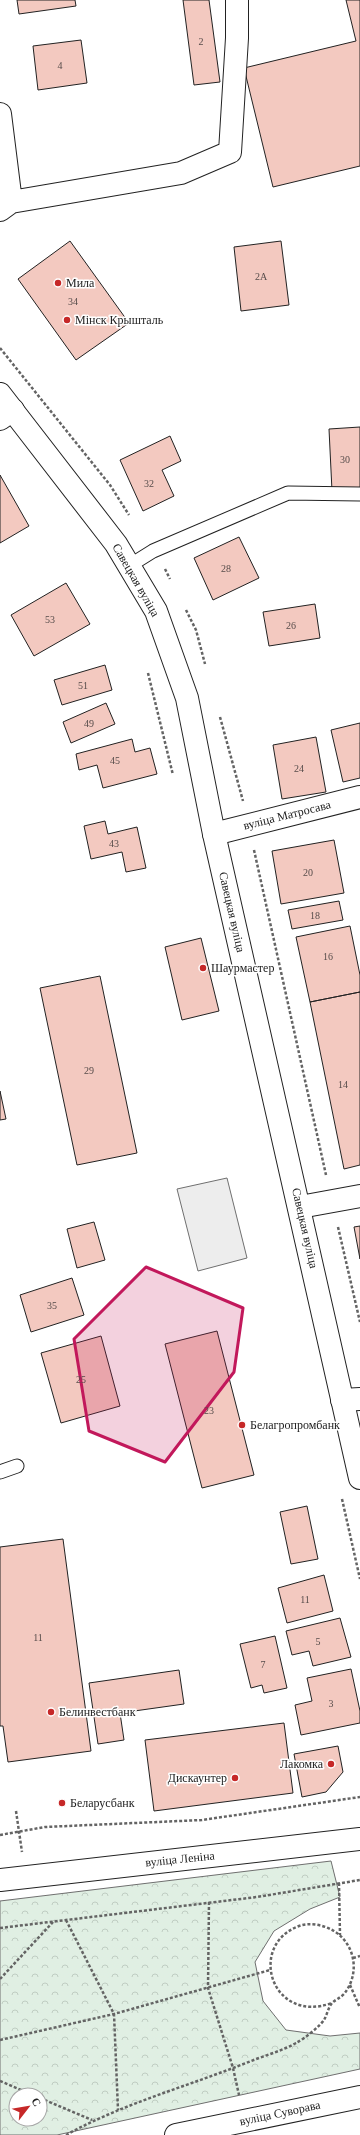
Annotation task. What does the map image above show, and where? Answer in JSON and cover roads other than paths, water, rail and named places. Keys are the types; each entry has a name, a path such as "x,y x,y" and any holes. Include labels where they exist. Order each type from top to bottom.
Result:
{"main road":[{"path":"0,114 5,206 181,173 230,152 237,38 237,0"},
{"name":"Савецкая вуліца","path":"4,408 116,544 156,610 187,698 214,834 300,1207 351,1399 360,1478"},
{"name":"вуліца Матросава","path":"214,834 360,797"},
{"path":"300,1207 360,1196"},
{"name":"вуліца Леніна","path":"0,1880 360,1839"},
{"name":"вуліца Суворава","path":"176,2135 360,2097"}],"lane":[{"path":"129,566 153,551 288,493 360,494"},
{"path":"0,1472 17,1466"}],"place":[{"name":"Мила","path":"58,283"},
{"name":"Мінск Крышталь","path":"67,320"},
{"name":"Шаурмастер","path":"203,968"},
{"name":"Белагропромбанк","path":"242,1425"},
{"name":"Белинвестбанк","path":"51,1712"},
{"name":"Лакомка","path":"331,1764"},
{"name":"Дискаунтер","path":"235,1778"},
{"name":"Беларусбанк","path":"62,1803"}]}
